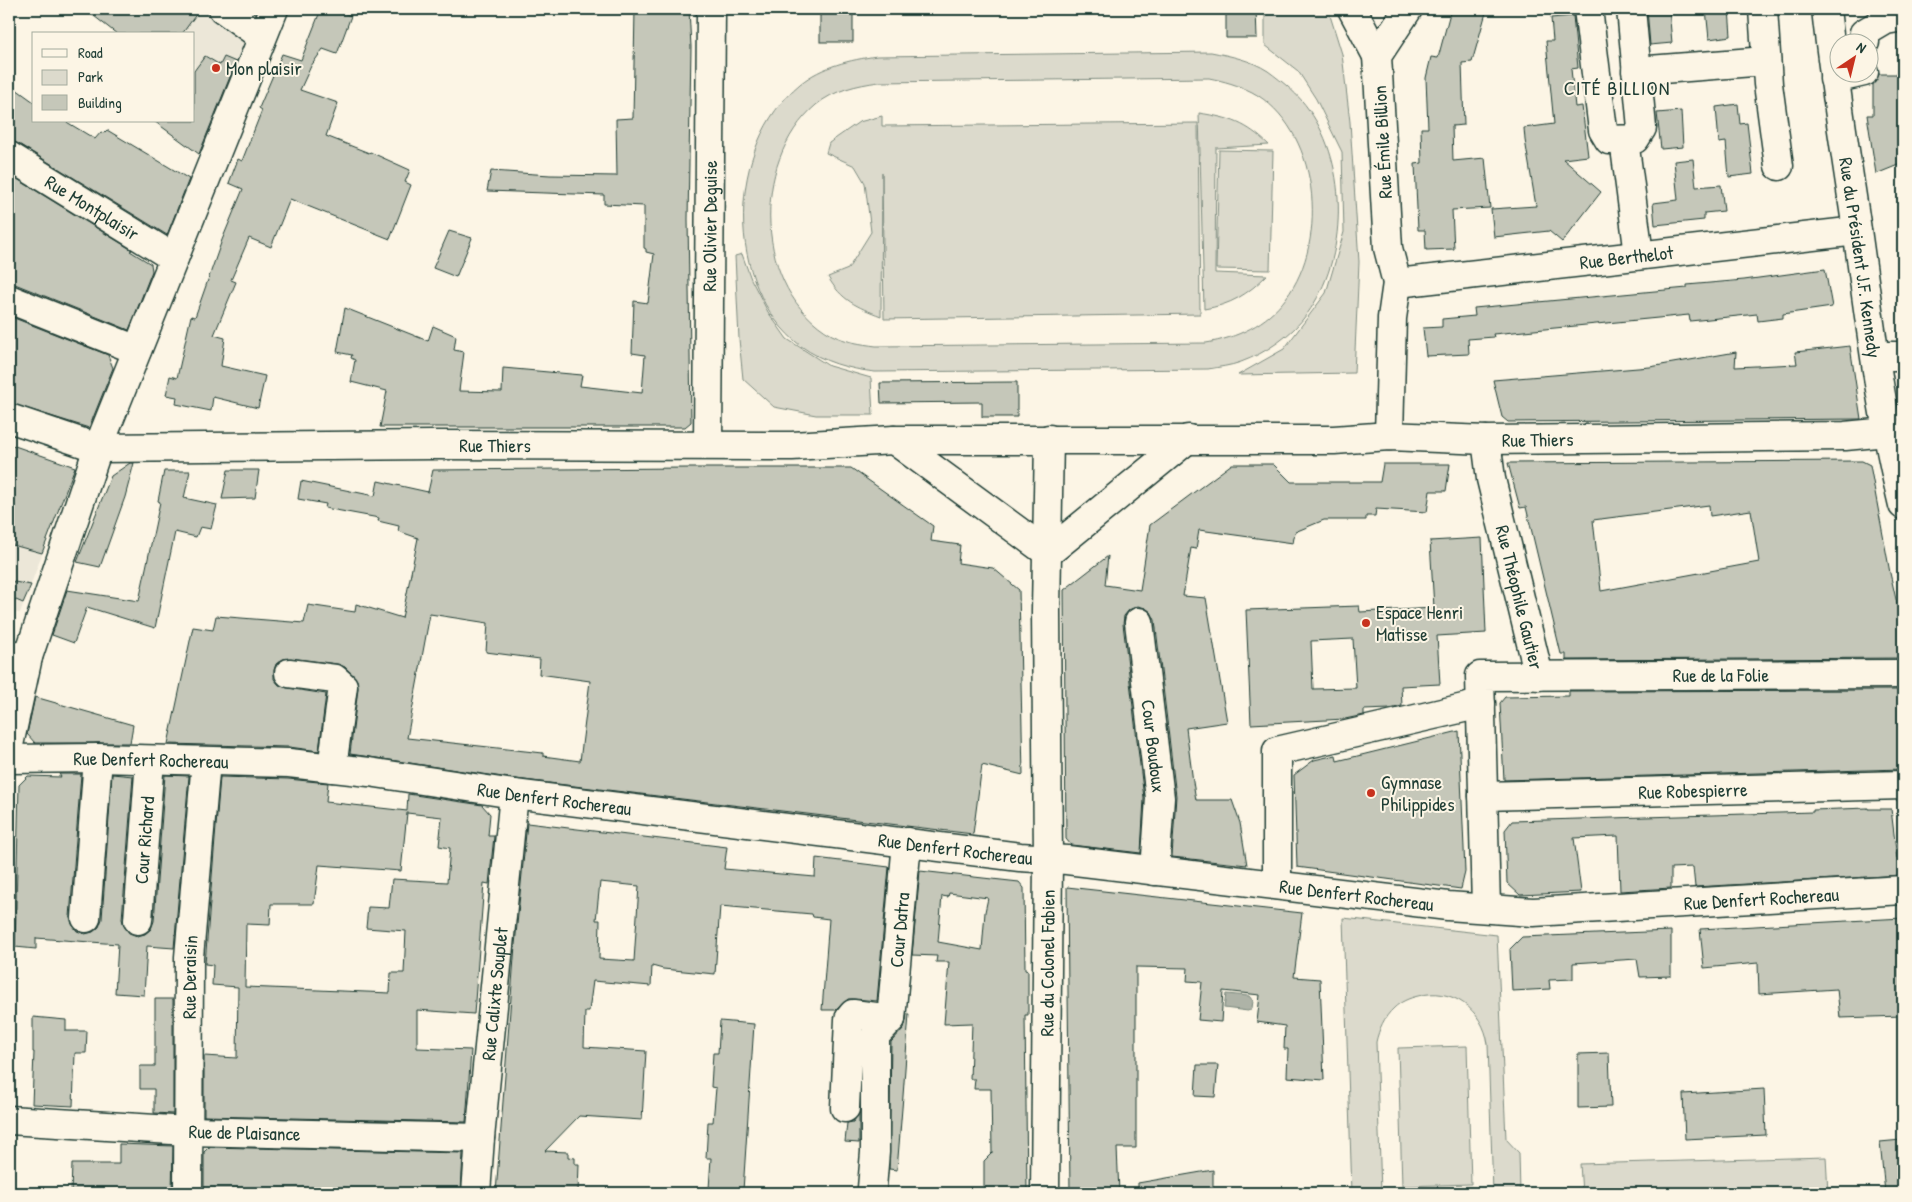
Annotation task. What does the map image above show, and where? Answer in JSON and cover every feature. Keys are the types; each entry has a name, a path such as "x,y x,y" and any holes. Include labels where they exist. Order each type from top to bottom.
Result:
{"street":[{"path":"222,9 262,37"},
{"path":"9,745 18,656 98,448 274,9"},
{"name":"Rue Olivier Deguise","path":"708,445 711,9"},
{"path":"1352,9 1378,56 1408,9"},
{"path":"1588,9 1603,130 1609,140 1635,139 1642,128 1631,9"},
{"path":"1763,9 1766,61 1779,166"},
{"name":"Rue du Président J.F. Kennedy","path":"1826,9 1830,44"},
{"path":"1866,32 1886,20 1903,17"},
{"name":"Rue Émile Billion","path":"1378,56 1388,248 1397,283"},
{"path":"1636,71 1766,61"},
{"name":"Rue du Président J.F. Kennedy","path":"1834,82 1888,432 1903,505"},
{"path":"1624,140 1639,254"},
{"name":"Rue Montplaisir","path":"9,156 174,258"},
{"name":"Rue Berthelot","path":"1397,283 1639,254 1857,231"},
{"path":"1389,436 1392,318 1397,283"},
{"path":"9,299 137,350"},
{"path":"1876,356 1903,356"},
{"name":"Rue Thiers","path":"9,418 98,448 792,446 894,440 1334,440 1389,436 1486,440 1845,436 1888,432"},
{"name":"Rue du Colonel Fabien","path":"1044,1193 1048,859 1046,619 1049,439"},
{"path":"894,440 1048,553 1188,439"},
{"name":"Rue Théophile Gautier","path":"1486,440 1491,479 1539,676 1480,676 1486,907"},
{"name":"Cour Boudoux","path":"1139,622 1160,798 1155,871"},
{"path":"289,673 335,678 343,686 332,768"},
{"name":"Rue de la Folie","path":"1539,676 1903,674"},
{"path":"1277,885 1278,751 1481,704"},
{"path":"86,918 98,758"},
{"name":"Rue Denfert Rochereau","path":"9,759 98,758 289,763 514,794 1020,857 1448,906 1486,907 1533,912 1903,890"},
{"name":"Cour Richard","path":"138,920 150,760"},
{"name":"Rue Deraisin","path":"188,1193 188,957 206,761"},
{"name":"Rue Robespierre","path":"1483,796 1903,784"},
{"name":"Rue Calixte Souplet","path":"476,1193 514,794"},
{"name":"Cour Datra","path":"891,1019 907,842"},
{"path":"845,1108 849,1019 853,1014 891,1019"},
{"path":"872,1188 875,1152 875,1036 891,1019"},
{"name":"Rue de Plaisance","path":"9,1120 188,1131 480,1138"}],"shaded area":[{"name":"Mon plaisir","path":"183,9 200,9 249,40 219,114 195,98 195,32 166,32"},
{"path":"9,515 52,528 20,613 9,612"},
{"path":"1226,994 1249,996 1253,1001 1252,1008 1248,1011 1224,1008"}],"green space":[{"path":"1265,9 1328,9 1342,54 1350,122 1359,262 1354,373 1238,375 1284,349 1326,293 1344,232 1342,152 1316,99 1298,71 1265,45"},
{"path":"1211,52 1241,59 1261,67 1285,84 1305,104 1322,133 1331,158 1337,184 1336,240 1330,266 1320,291 1301,322 1278,342 1260,354 1241,362 1208,369 875,372 846,367 809,352 776,320 758,288 747,253 744,215 747,178 758,142 776,110 800,84 827,68 877,56","holes":["1209,78 1236,85 1252,92 1275,109 1292,131 1304,158 1311,187 1312,217 1309,246 1300,274 1286,298 1270,315 1240,333 1229,338 1206,343 876,346 848,341 832,335 806,315 787,288 775,258 770,225 771,191 780,158 795,129 816,105 838,92 879,82"]},
{"path":"1199,113 1237,123 1253,131 1269,145 1216,148 1215,273 1267,275 1238,298 1223,305 1204,309"},
{"path":"882,116 882,126 1198,123 1200,314 884,319 882,172 881,316 850,302 838,292 828,277 848,269 871,232 865,183 855,166 826,153 829,143 859,122"},
{"path":"1219,150 1273,151 1270,270 1216,269"},
{"path":"742,254 751,279 768,312 787,339 829,366 871,378 873,415 816,415 774,407 743,379 735,256"},
{"path":"1343,918 1497,935 1506,1139 1519,1153 1520,1193 1493,1193 1488,1044 1485,1032 1473,1011 1464,1004 1443,994 1431,994 1411,998 1399,1004 1387,1015 1380,1028 1376,1042 1381,1193 1352,1193"},
{"path":"1467,1046 1471,1184 1402,1186 1398,1048"},
{"path":"1826,1157 1828,1193 1582,1193 1580,1164"}],"building":[{"path":"85,9 200,9 183,32 114,32"},
{"path":"321,9 333,9 351,16 337,54 323,49 311,66 300,90 338,103 326,136 370,152 410,170 405,182 411,185 390,239 290,199 271,247 249,238 231,280 236,282 214,335 225,338 221,366 265,376 258,408 213,397 211,411 176,404 177,397 166,395 170,376 177,378 191,316 195,317 222,240 243,189 229,183 238,159 242,161 262,110 259,108 282,54 301,60"},
{"path":"635,9 689,9 691,47 688,219 691,422 685,427 380,427 387,391 351,382 355,360 351,358 352,355 337,352 345,308 428,341 433,326 456,336 454,350 464,352 459,391 502,392 503,368 582,375 580,386 642,393 645,355 632,353 634,301 648,303 654,254 646,252 644,248 644,206 604,204 604,195 487,191 491,171 550,175 617,176 616,119 633,118"},
{"path":"820,9 853,9 853,42 820,42"},
{"path":"1226,9 1256,9 1257,38 1226,38"},
{"path":"1451,9 1487,9 1472,62 1462,63 1464,125 1452,126 1453,161 1485,158 1490,208 1452,210 1454,249 1426,250 1425,230 1418,230 1415,164 1422,163 1421,128 1428,128 1426,78 1431,57 1438,58"},
{"path":"1647,9 1669,9 1672,43 1650,45"},
{"path":"1706,9 1729,9 1731,36 1709,39"},
{"path":"1573,16 1578,68 1571,69 1575,107 1582,106 1588,156 1563,159 1601,192 1562,242 1549,231 1494,237 1491,209 1536,206 1524,128 1554,124 1546,41 1553,41 1551,18"},
{"path":"205,56 220,65 224,57 236,62 199,154 155,122 195,122 195,70"},
{"path":"1880,74 1903,74 1903,92 1898,92 1903,121 1903,163 1876,174 1867,115 1873,115 1874,82 1880,82"},
{"path":"9,84 32,101 32,122 67,122 95,139 101,132 104,133 107,130 189,179 167,235 17,143 9,140"},
{"path":"1738,104 1740,124 1747,123 1753,174 1729,177 1726,142 1719,143 1716,107"},
{"path":"1681,111 1683,147 1661,149 1657,113"},
{"path":"1693,159 1696,187 1721,185 1724,211 1704,213 1704,220 1655,225 1653,203 1678,200 1674,161"},
{"path":"9,174 132,250 130,251 151,264 152,271 129,330 15,284 9,284"},
{"path":"449,231 472,238 456,277 433,268"},
{"path":"1825,269 1832,307 1783,314 1783,318 1758,321 1757,314 1690,321 1689,315 1493,334 1494,337 1468,339 1469,354 1426,356 1423,328 1442,327 1442,319 1475,316 1474,308 1687,288 1687,285 1744,280"},
{"path":"9,316 108,355 113,368 89,428 9,403"},
{"path":"1850,346 1861,419 1508,422 1502,417 1493,380 1650,367 1736,352 1735,367 1797,364 1795,352"},
{"path":"1017,382 1017,417 982,417 982,402 881,403 880,383"},
{"path":"9,444 75,467 42,553 9,544"},
{"path":"1862,461 1870,465 1890,573 1903,630 1903,658 1566,660 1566,654 1561,654 1526,507 1520,508 1508,463","holes":["1709,505 1710,516 1751,510 1759,562 1601,591 1593,520"]},
{"path":"130,463 134,463 125,497 100,567 77,562 111,476"},
{"path":"1232,464 1273,464 1291,482 1380,482 1383,464 1450,464 1446,491 1430,491 1427,512 1376,509 1375,516 1366,516 1366,520 1324,520 1295,532 1293,543 1199,530 1196,549 1191,548 1183,596 1206,598 1227,722 1186,728 1193,782 1196,800 1232,800 1240,823 1247,865 1172,857 1176,796 1155,620 1151,612 1138,606 1129,610 1124,616 1123,624 1144,798 1141,853 1071,845 1066,839 1064,590 1108,556 1105,585 1140,590 1150,525"},
{"path":"851,468 933,526 931,541 960,545 958,563 993,568 1019,590 1023,775 982,765 973,834 516,779 350,754 358,688 357,680 345,667 338,664 291,658 283,659 276,664 274,679 279,685 326,694 319,751 289,747 168,744 193,627 213,630 216,616 304,623 308,605 355,612 356,604 402,618 418,538 398,531 399,526 378,521 379,518 325,508 326,504 298,499 301,481 375,496 378,481 428,492 433,470","holes":["430,614 488,623 486,652 540,659 539,674 590,681 580,761 543,756 543,753 407,738"]},
{"path":"228,470 259,470 255,498 222,499"},
{"path":"164,471 190,471 184,498 217,505 211,529 200,527 196,537 175,532 155,628 87,607 74,643 52,635 67,590 139,601 160,502 158,501"},
{"name":"Espace Henri Matisse","path":"1482,538 1486,633 1437,636 1440,684 1401,686 1402,706 1390,709 1364,710 1364,715 1345,719 1251,724 1246,610 1359,606 1360,612 1434,608 1430,541","holes":["1353,639 1356,688 1313,689 1311,641"]},
{"path":"9,581 31,585 23,603 9,597"},
{"path":"1903,690 1903,769 1504,780 1500,703 1505,697 1569,696 1569,691"},
{"path":"35,697 133,725 130,743 35,743 27,734"},
{"name":"Gymnase Philippides","path":"1459,731 1465,872 1461,889 1297,867 1294,775 1314,760 1336,755 1337,761"},
{"path":"59,774 81,774 70,917 77,931 85,934 93,932 99,927 102,919 112,774 133,776 122,919 129,933 137,936 145,934 151,929 154,921 165,775 189,776 174,948 147,946 144,995 115,993 118,944 36,938 36,949 15,947 19,785 28,776 61,777"},
{"path":"220,777 288,779 328,783 326,802 407,811 408,794 482,805 490,814 488,836 494,836 489,884 484,883 474,1014 417,1010 417,1048 471,1050 466,1122 204,1116 204,1056 237,1058 238,987 212,985 213,965 205,964","holes":["407,813 442,817 439,846 450,848 447,882 392,879 389,908 368,907 366,928 406,931 404,973 391,973 390,993 245,987 246,924 270,925 271,904 314,904 319,865 401,871"]},
{"path":"1891,809 1897,859 1903,859 1903,875 1695,887 1693,867 1671,868 1671,888 1620,891 1618,836 1574,838 1581,892 1520,895 1507,883 1505,830 1512,821 1813,812 1813,810"},
{"path":"527,823 727,847 724,869 815,877 816,858 889,867 877,1001 848,999 836,1010 822,1010 829,919 813,917 812,914 720,906 715,974 663,969 652,966 651,986 593,981 589,1011 585,1011 584,1047 646,1051 642,1120 579,1116 545,1151 568,1152 568,1157 575,1158 575,1164 579,1164 578,1193 496,1193 515,945","holes":["600,882 639,886 634,961 599,959 600,920 596,920"]},
{"path":"920,871 1019,882 1024,888 1025,970 1028,971 1028,1015 1025,1015 1027,1193 984,1193 984,1161 992,1153 991,1089 974,1089 975,1079 970,1079 972,1023 944,1024 949,962 936,962 937,956 912,955","holes":["949,893 988,898 982,950 938,942 942,896 948,897"]},
{"path":"1067,887 1302,913 1294,977 1320,979 1324,1080 1287,1077 1288,1049 1284,1049 1285,1026 1257,1022 1260,995 1223,991 1221,1022 1198,1020 1202,982 1187,981 1188,968 1136,967 1136,1148 1117,1148 1119,1193 1070,1193"},
{"path":"1903,918 1903,1016 1840,1018 1837,989 1759,994 1758,963 1704,968 1700,929"},
{"path":"1671,931 1671,976 1640,977 1637,959 1573,963 1573,979 1549,980 1550,989 1512,991 1510,949 1522,937"},
{"path":"155,999 173,999 173,1114 154,1113 154,1089 140,1089 140,1066 155,1066"},
{"path":"907,1014 909,1014 897,1170 889,1169 891,1042 904,1028"},
{"path":"33,1017 66,1020 66,1031 87,1031 86,1053 75,1053 73,1106 32,1104"},
{"path":"720,1021 754,1024 743,1191 709,1189 711,1158 706,1158 708,1122 713,1122 716,1088 711,1087 713,1053 718,1053"},
{"path":"1609,1053 1611,1107 1578,1108 1578,1054"},
{"path":"1197,1065 1218,1065 1215,1097 1195,1096"},
{"path":"1764,1089 1766,1135 1685,1139 1683,1094"},
{"path":"859,1113 859,1143 845,1142 847,1123 853,1122"},
{"path":"1901,1140 1903,1193 1885,1193 1880,1142"},
{"path":"119,1144 173,1146 172,1193 71,1193 72,1164 119,1164"},
{"path":"209,1147 463,1153 461,1193 420,1193 420,1190 402,1189 377,1190 377,1193 204,1193 204,1152"},
{"path":"1213,1170 1213,1193 1138,1193 1138,1183"}],"place":[{"name":"Mon plaisir","path":"216,68"},
{"name":"Espace Henri Matisse","path":"1366,623"},
{"name":"Gymnase Philippides","path":"1371,793"}],"district":[{"name":"CITÉ BILLION","path":"1617,88"}]}
